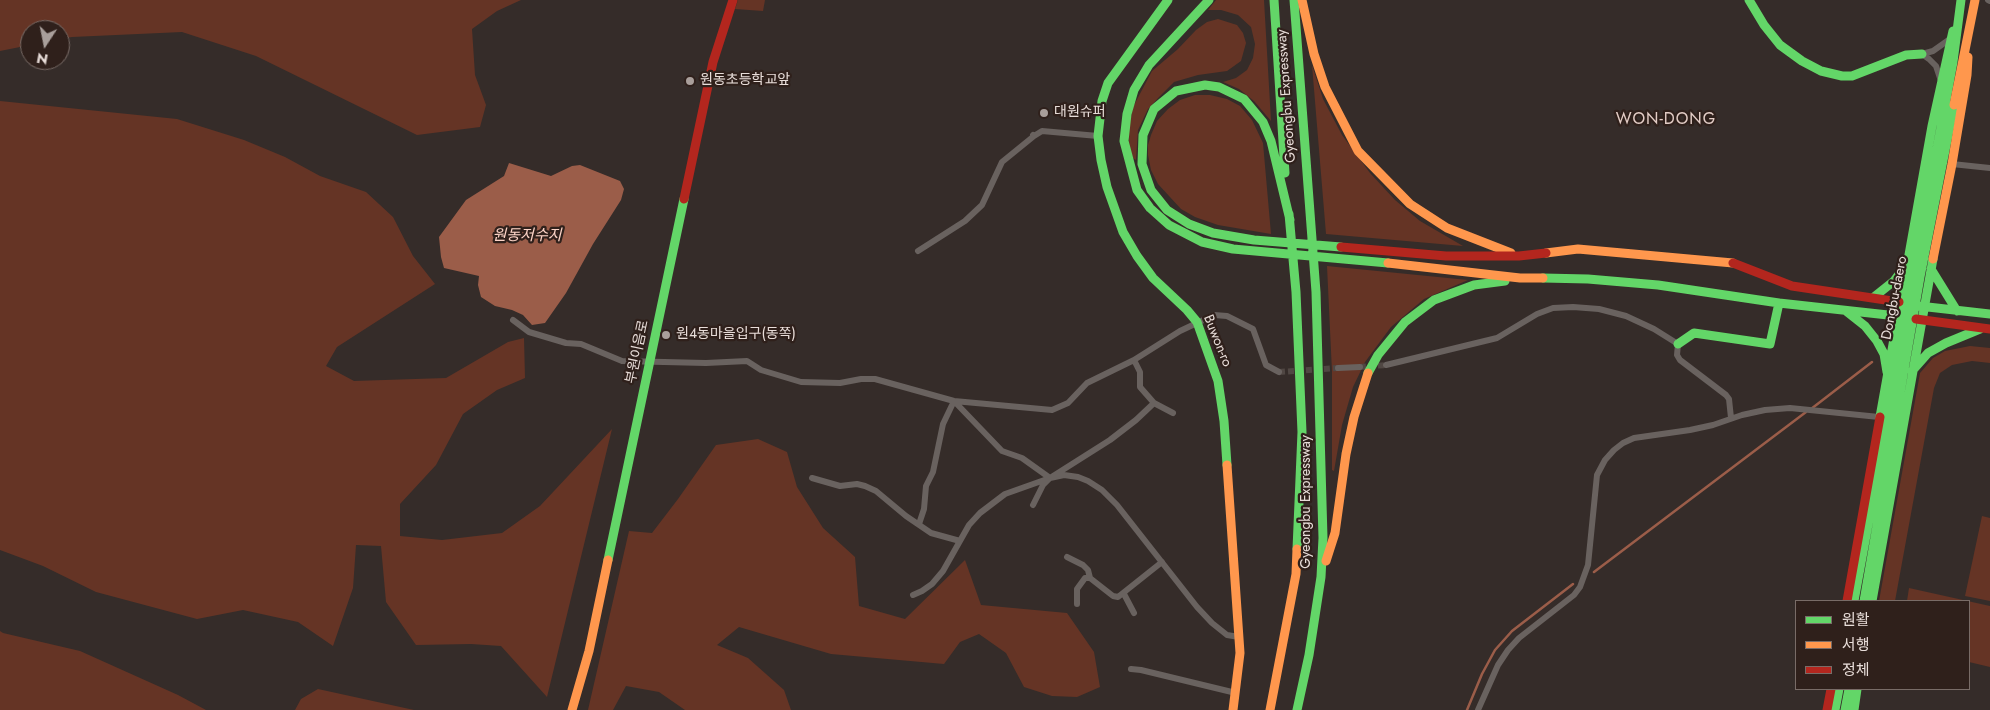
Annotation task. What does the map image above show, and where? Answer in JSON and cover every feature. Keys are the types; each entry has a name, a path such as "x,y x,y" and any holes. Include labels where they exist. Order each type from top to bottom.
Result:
{"main road":[{"name":"부원이음로","path":"572,710 589,651 713,62 733,0"},
{"name":"Buwon-ro","path":"1168,0 1108,83 1102,101 1098,136 1107,187 1123,232 1153,278 1198,322 1218,381 1224,420 1240,637 1233,710"},
{"path":"1208,0 1149,65 1134,90 1127,114 1124,140 1137,190 1150,208 1169,225 1202,242 1232,249 1342,258 1520,278 1588,278 1658,285 1779,303 1897,316 1986,329"},
{"name":"Gyeongbu Expressway","path":"1270,710 1296,574 1302,432 1296,292 1281,130 1274,0"},
{"name":"Gyeongbu Expressway","path":"1294,0 1316,292 1323,474 1321,577 1309,655 1297,710"},
{"path":"1302,0 1314,54 1325,87 1358,151 1410,204 1447,228 1519,256"},
{"path":"1749,0 1764,25 1780,45 1802,62 1821,71 1842,76 1852,76 1906,55 1922,54"},
{"name":"Dongbu-daero","path":"1854,600 1920,276 1961,0"},
{"name":"Dongbu-daero","path":"1935,180 1975,0"},
{"name":"Dongbu-daero","path":"1847,600 1906,265 1941,81 1950,39 1959,12"},
{"name":"Dongbu-daero","path":"1872,600 1921,320 1952,164 1967,76 1968,34"},
{"path":"1290,220 1271,141 1262,122 1244,99 1219,87 1205,85 1176,91 1154,109 1143,135 1142,164 1151,190 1167,210 1189,224 1213,233 1254,240 1446,256 1519,256 1578,250 1728,261 1758,271 1792,286 1874,297 1924,307 1990,314"},
{"path":"1874,297 1894,281 1906,265"},
{"path":"1931,268 1957,311"},
{"path":"1321,577 1335,533 1346,454 1364,369 1405,322 1434,300 1474,285 1520,278"},
{"path":"1678,344 1694,333 1770,344 1779,303"},
{"path":"1846,311 1865,326 1877,341 1884,354 1888,372"},
{"path":"1912,372 1928,353 1946,343 1986,329"},
{"name":"Dongbu-daero","path":"1864,600 1885,452"},
{"path":"1827,710 1831,690"},
{"path":"1835,710 1839,690"},
{"path":"1845,710 1849,690"},
{"path":"1854,710 1857,690"}],"street":[{"path":"1922,54 1933,51 1950,39"},
{"path":"1922,54 1936,66 1941,81"},
{"path":"918,250 971,216 982,205 1002,162 1034,136 1042,131 1098,136"},
{"path":"1952,164 1990,168"},
{"path":"1386,365 1497,338 1537,314 1553,308 1599,309 1626,316 1654,329 1678,344 1676,355 1680,360 1726,395 1731,418"},
{"path":"513,320 529,332 544,338 581,344 622,362 747,361 761,370 801,382 840,383 861,379 875,379 954,401 1052,410 1068,403 1087,383 1134,360 1180,331 1214,315 1227,316 1253,329 1266,365 1278,372"},
{"path":"1134,360 1140,372 1140,388 1154,403 1174,413"},
{"path":"1338,368 1364,369"},
{"path":"954,401 1002,451 1022,458 1050,478"},
{"path":"919,524 924,509 926,486 933,472 944,424 954,401"},
{"path":"1033,505 1043,485 1050,478 1110,440 1154,403"},
{"path":"1478,710 1498,665 1508,650 1520,638 1574,595 1580,587 1588,565 1597,475 1604,460 1623,443 1634,438 1713,425 1731,418 1765,410 1790,408 1879,417"},
{"path":"913,595 932,584 943,571 969,525 980,512 1005,494 1050,478 1078,477 1102,490 1118,505 1212,623 1228,635 1240,637"},
{"path":"812,478 840,486 857,484 866,486 876,491 906,516 931,533 960,541"},
{"path":"1067,557 1083,565 1088,570 1090,578 1113,596 1118,597 1162,562"},
{"path":"1077,604 1077,589 1085,578 1090,578"},
{"path":"1124,594 1134,613"},
{"path":"1131,669 1236,693"}],"shaded area":[{"path":"0,0 521,0 497,11 472,29 475,75 486,105 480,127 417,135 256,56 182,32 70,37 70,20 20,20 20,47 0,51"},
{"path":"738,0 765,0 763,11 735,9"},
{"path":"1216,0 1264,0 1271,121 1254,101 1239,89 1223,82 1236,78 1247,70 1253,58 1255,44 1251,27 1238,15 1221,10 1208,10"},
{"path":"1218,19 1237,25 1243,33 1246,43 1241,61 1227,71 1198,75 1174,82 1148,109 1138,130 1136,160 1133,158 1130,150 1128,132 1133,107 1152,71 1178,49 1196,30 1207,22"},
{"path":"1312,65 1323,99 1342,135 1370,173 1395,200 1420,221 1463,246 1326,234"},
{"path":"1195,95 1210,95 1227,99 1240,106 1252,120 1263,143 1271,234 1218,225 1195,217 1181,209 1158,184 1151,170 1148,155 1151,135 1157,121 1168,109 1180,100"},
{"path":"0,101 177,119 244,140 285,157 320,176 366,192 393,217 413,256 435,284 337,347 326,366 354,381 446,378 508,342 524,338 525,378 497,390 463,414 436,465 400,504 400,536 442,540 502,533 540,506 612,429 547,697 501,646 471,644 416,645 386,602 381,546 356,545 353,588 333,646 298,622 243,610 197,619 96,592 43,566 0,550"},
{"path":"1327,266 1468,280 1424,299 1391,327 1365,362 1353,387 1342,425 1334,471 1332,470 1332,372"},
{"path":"1970,346 1990,348 1990,363 1972,361 1952,365 1940,373 1934,388 1895,600 1879,600 1920,373 1933,358 1945,351"},
{"path":"758,439 787,452 797,487 823,528 855,557 859,606 905,619 965,560 981,605 1067,613 1094,652 1100,687 1077,697 1052,696 1024,687 1006,653 979,634 960,642 944,664 831,654 739,627 717,645 748,658 784,690 791,710 685,710 659,692 626,686 613,710 588,710 629,531 652,533 716,445"},
{"path":"1982,516 1990,518 1990,601 1965,596"},
{"path":"1909,588 1963,600 1907,600"},
{"path":"1970,601 1990,606 1990,667 1970,662"},
{"path":"0,631 80,651 178,695 206,710 0,710"},
{"path":"318,689 414,710 295,710 301,699"}],"water":[{"name":"원동저수지","path":"509,163 551,176 572,166 580,165 620,181 624,189 621,200 593,244 566,293 545,323 532,325 523,315 495,306 481,297 478,285 479,276 444,268 441,257 439,237 466,200 504,176"}],"waterway":[{"path":"1811,409 1872,362"},
{"path":"1594,572 1806,412"},
{"path":"1467,710 1482,674 1495,650 1512,631 1573,584"}],"tunnel":[{"path":"1360,367 1386,365"},
{"path":"1279,372 1338,368"}],"traffic: fast":[{"path":"1168,0 1108,83 1102,101 1098,136 1101,160 1107,187 1123,232 1137,256 1153,278 1197,322 1218,381 1224,421 1227,465"},
{"path":"1209,0 1149,65 1134,90 1127,114 1124,141 1137,190 1150,208 1169,225 1202,242 1233,249 1388,263"},
{"path":"1274,0 1285,173"},
{"path":"1294,0 1316,292 1323,538 1321,577 1309,655 1297,710"},
{"path":"1749,0 1764,25 1780,45 1802,61 1821,71 1842,76 1852,76 1906,55 1922,54"},
{"path":"1854,600 1953,62 1961,0"},
{"path":"1880,417 1932,126 1953,31"},
{"path":"1290,220 1271,141 1263,122 1244,99 1219,87 1205,85 1176,91 1154,109 1143,135 1142,164 1151,190 1167,210 1189,224 1213,233 1254,240 1341,247"},
{"path":"1864,600 1920,277 1954,105"},
{"path":"608,560 684,199"},
{"path":"1289,214 1296,292 1302,432 1297,549"},
{"path":"1872,600 1933,259"},
{"path":"1874,297 1894,281 1906,265"},
{"path":"1931,269 1957,311"},
{"path":"1543,278 1588,279 1658,285 1779,303 1897,316"},
{"path":"1368,373 1378,355 1405,322 1434,300 1474,285 1505,281"},
{"path":"1678,344 1694,333 1770,344 1779,303"},
{"path":"1919,306 1990,314"},
{"path":"1846,311 1865,326 1877,341 1884,354 1887,372"},
{"path":"1912,371 1928,353 1946,343 1980,329"},
{"path":"1835,710 1839,690"},
{"path":"1845,710 1849,690"},
{"path":"1854,710 1857,690"}],"traffic: slow":[{"path":"1302,0 1314,54 1325,87 1358,151 1410,204 1447,228 1511,253"},
{"path":"1954,105 1975,0"},
{"path":"1933,259 1952,164 1967,75 1968,57"},
{"path":"1546,253 1578,249 1733,263"},
{"path":"1388,263 1520,278 1543,278"},
{"path":"1326,561 1335,533 1346,454 1354,417 1368,373"},
{"path":"1227,465 1240,653 1233,710"},
{"path":"1270,710 1296,574 1297,549"},
{"path":"572,710 589,651 608,560"}],"traffic: jam":[{"path":"684,199 713,62 733,0"},
{"path":"1341,247 1446,256 1519,256 1546,253"},
{"path":"1733,263 1792,286 1899,302"},
{"path":"1916,319 1990,329"},
{"path":"1847,600 1880,417"},
{"path":"1827,710 1831,690"}],"place":[{"name":"원동초등학교앞","path":"690,81"},
{"name":"대원슈퍼","path":"1044,113"},
{"name":"원4동마을입구(동쪽)","path":"666,335"}],"district":[{"name":"WON-DONG","path":"1666,120"}]}
